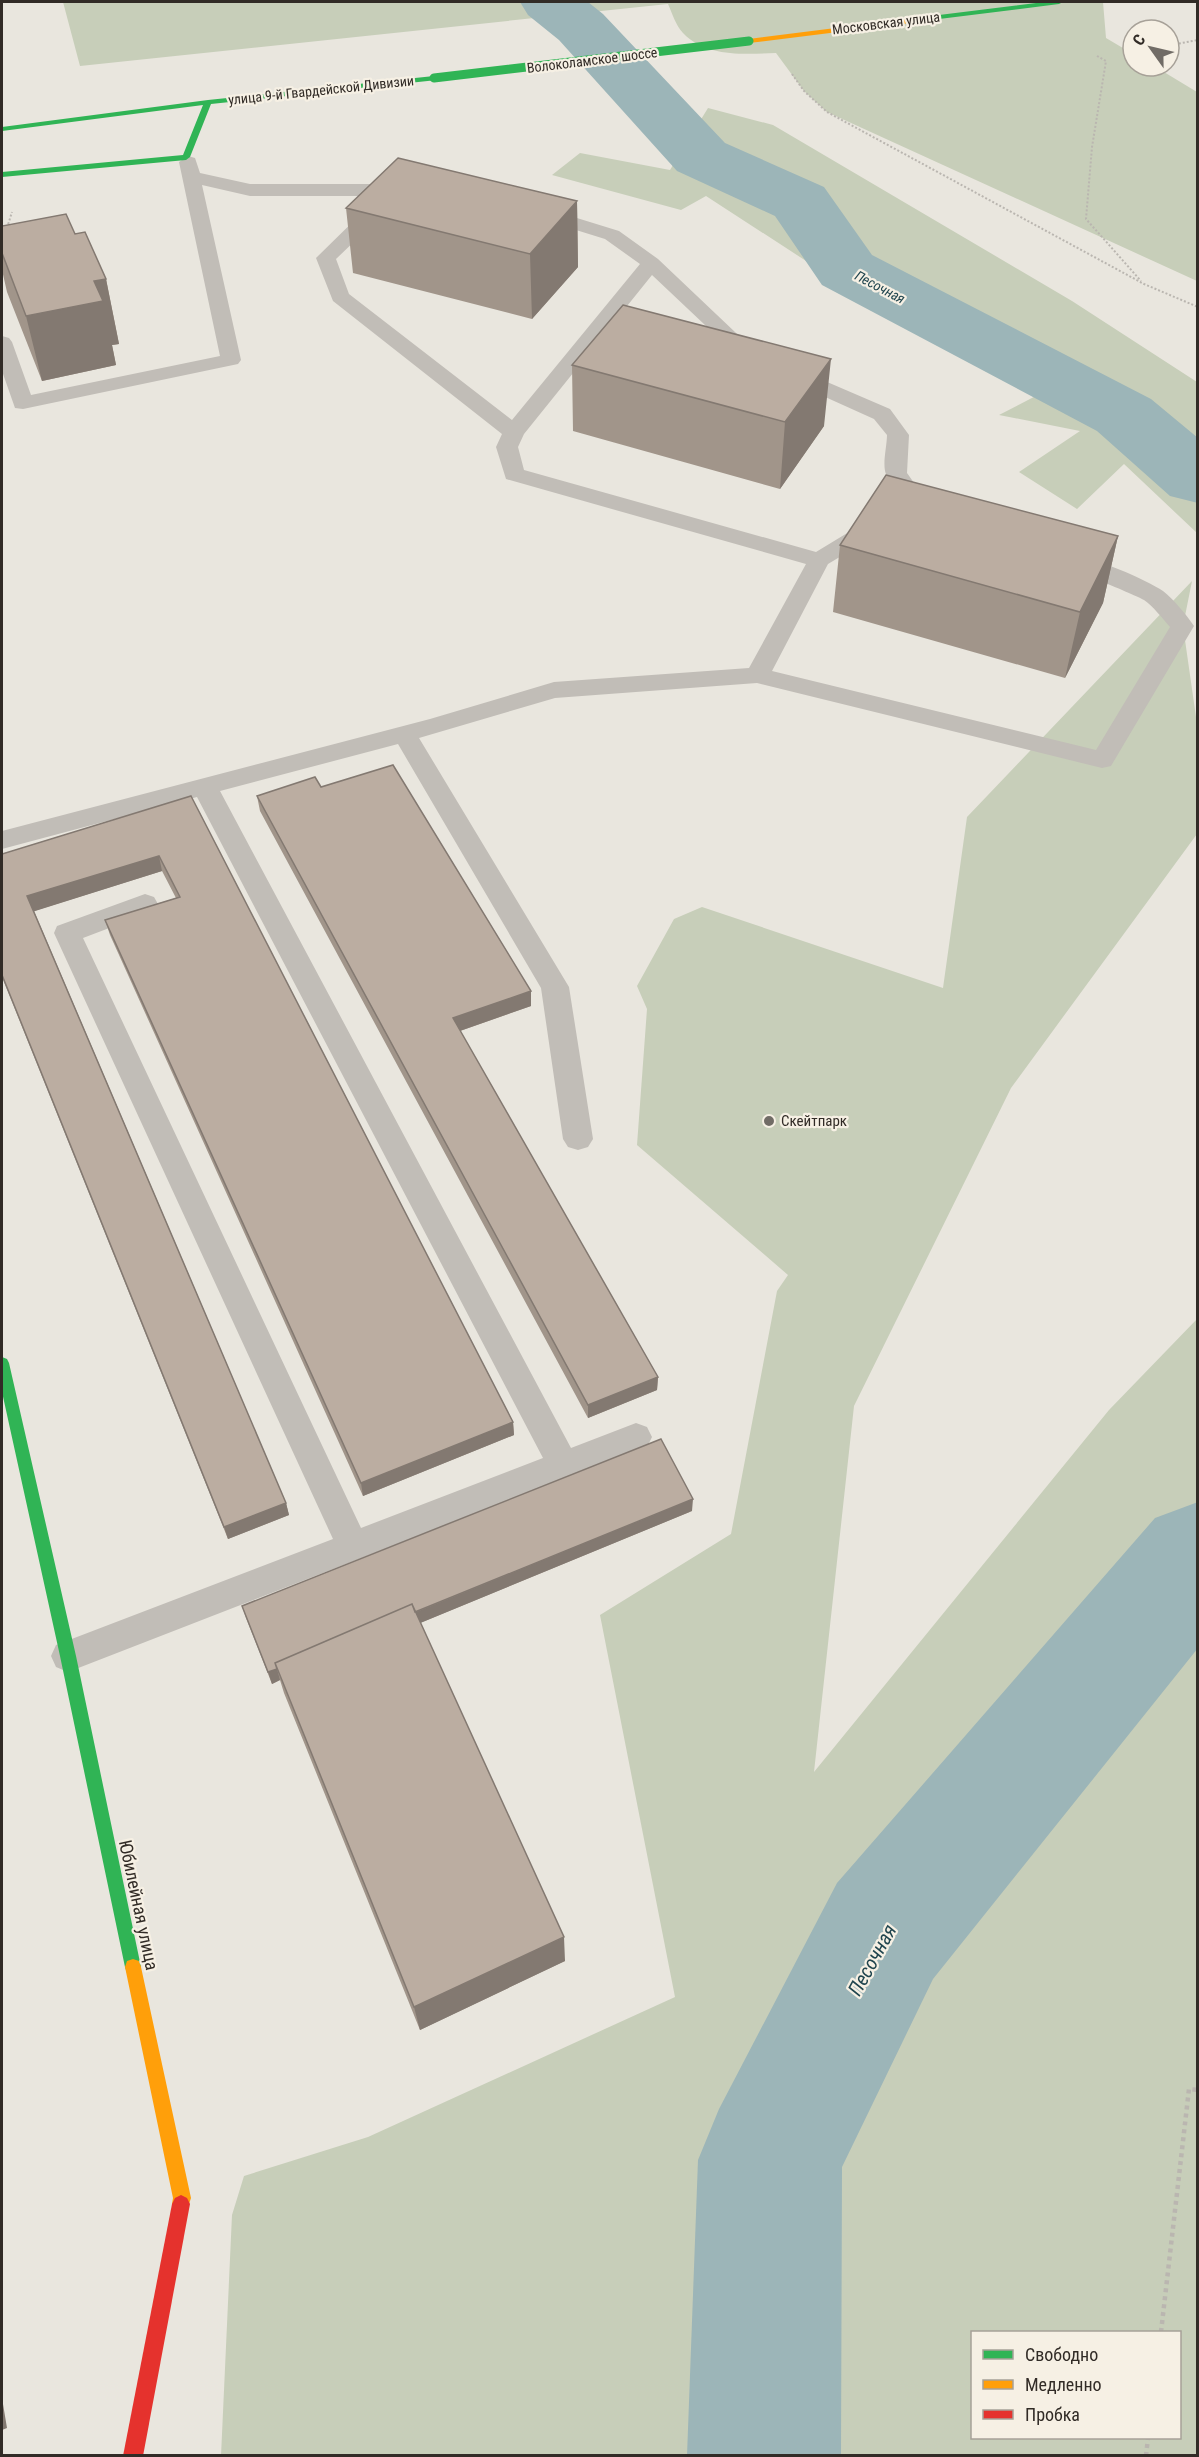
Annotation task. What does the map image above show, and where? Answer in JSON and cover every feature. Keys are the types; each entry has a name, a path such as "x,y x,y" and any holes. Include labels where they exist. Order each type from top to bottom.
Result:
{"main road":[{"name":"Московская улица","path":"749,41 1059,2"},
{"name":"Волоколамское шоссе","path":"434,78 749,41"},
{"name":"улица 9-й Гвардейской Дивизии","path":"2,129 208,102 434,78"},
{"name":"улица 9-й Гвардейской Дивизии","path":"189,167 208,102"},
{"path":"2,176 189,167"},
{"name":"Юбилейная улица","path":"2,1363 68,1656 182,2198 133,2456"}],"lane":[{"path":"189,167 250,190 297,192 398,189 420,193"},
{"path":"2,342 23,403 231,360 189,167"},
{"path":"398,189 326,258 340,297 514,432"},
{"path":"518,209 540,213 612,235 651,263 748,355 882,414 898,435 896,473 916,502 946,515"},
{"path":"651,263 514,432 507,447 514,474 819,560"},
{"path":"757,675 797,605 819,560 916,502"},
{"path":"2,840 404,734 554,690 757,675 1102,760 1182,626 1154,596 1103,571 1049,554"},
{"path":"404,734 555,987 579,1139"},
{"path":"204,786 562,1465"},
{"path":"145,904 67,933 353,1547"},
{"path":"68,1656 636,1437"}],"path":[{"path":"1181,43 1197,40"},
{"path":"1096,56 1106,61 1092,147 1086,219 1144,284"},
{"path":"804,92 827,112 1144,284 1197,307"},
{"path":"1161,2331 1189,2090 1197,2090"},
{"path":"1146,2456 1148,2439"}],"green space":[{"path":"63,2 1103,2 1106,38 1121,47 1121,78 1174,78 1197,92 1197,281 827,112 804,91 776,53 727,53 703,47 683,33 668,4 80,66"},
{"path":"708,108 773,125 1072,301 1197,382 1197,533 1124,464 1077,509 1019,472 1080,431 999,415 1076,375 894,279 820,270 706,196 681,210 552,175 580,153 670,170"},
{"path":"1192,581 1183,626 1197,724 1197,834 1011,1088 854,1406 814,1772 1109,1410 1197,1319 1197,2455 221,2456 232,2215 244,2176 368,2137 675,1997 600,1615 731,1534 777,1291 788,1275 637,1145 647,1009 637,986 674,919 702,907 943,988 967,817"}],"building":[{"path":"398,158 577,201 530,254 346,208"},
{"path":"66,214 75,234 85,232 106,279 94,281 103,301 26,316 2,253 2,226"},
{"path":"623,305 831,359 785,422 572,365"},
{"path":"886,475 1118,536 1080,612 840,545"},
{"path":"393,765 531,991 453,1018 658,1377 588,1405 257,796 315,777 321,787"},
{"path":"191,796 513,1422 361,1483 105,920 180,897 159,856 27,896 286,1503 224,1527 2,975 2,854"},
{"path":"661,1439 693,1499 415,1612 412,1604 275,1663 277,1669 268,1672 242,1606"},
{"path":"412,1604 564,1937 414,2007 275,1663"}],"waterway":[{"name":"Песочная","path":"550,2 581,27 701,157 800,202 847,270 1124,415 1198,479"},
{"name":"Песочная","path":"764,2456 770,2160 885,1931 1198,1556"}],"traffic: fast":[{"path":"931,18 1059,2"},
{"path":"434,78 749,41"},
{"path":"2,129 208,102 434,78"},
{"path":"2,175 186,157 208,102"},
{"path":"2,1363 68,1656 133,1967"}],"traffic: slow":[{"path":"749,41 931,18"},
{"path":"133,1967 182,2198 181,2204"}],"traffic: jam":[{"path":"133,2456 181,2204"}],"place":[{"name":"Скейтпарк","path":"769,1121"}]}
